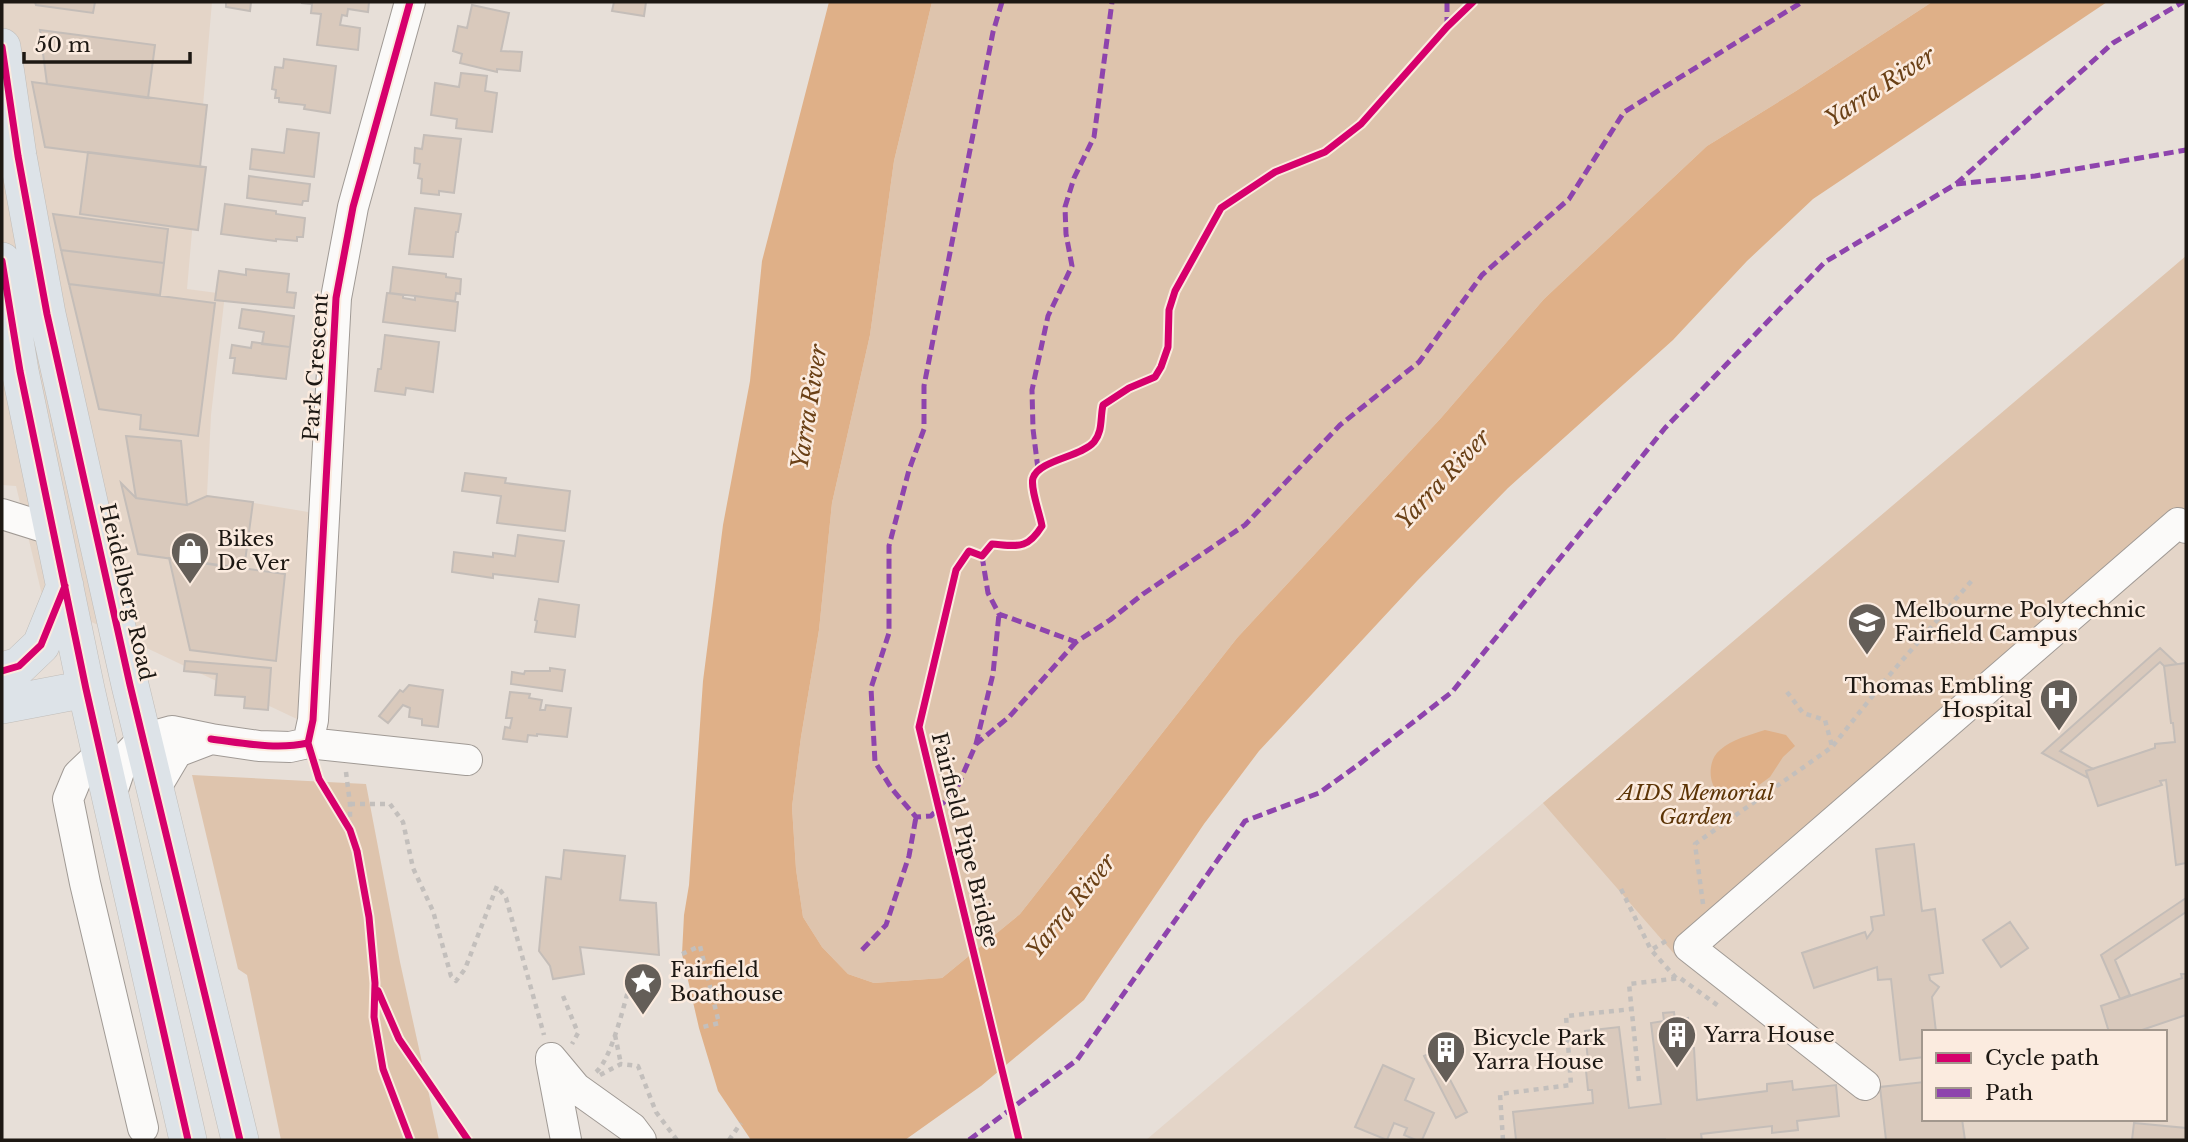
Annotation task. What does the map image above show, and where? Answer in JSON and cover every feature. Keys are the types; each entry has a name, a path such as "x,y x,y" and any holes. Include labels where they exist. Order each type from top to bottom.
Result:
{"main road":[{"name":"Heidelberg Road","path":"2,47 18,156 47,314 111,605 240,1140"},
{"path":"2,261 20,371 86,689 188,1140"},
{"path":"2,671 19,666 41,645 65,586"},
{"path":"2,705 86,689 100,672 111,605"},
{"path":"123,857 169,846"}],"street":[{"name":"Park Crescent","path":"308,743 313,720 336,298 353,207 410,2"},
{"path":"2,505 18,500 43,482"},
{"path":"2,514 53,530"},
{"path":"1865,1085 1689,947 2178,523 2186,528"},
{"path":"110,798 123,760 143,739 172,731 211,739 290,747 308,743 467,760"},
{"path":"155,789 177,752 211,739"},
{"path":"100,754 78,775 68,799 144,1134"},
{"path":"551,1058 576,1088 632,1128 641,1140"},
{"path":"551,1058 566,1140"},
{"path":"144,1134 171,1068"}],"path":[{"path":"1704,916 1695,845 1832,747 1886,679 1974,578"},
{"path":"1787,692 1803,713 1825,720 1832,747"},
{"path":"344,746 350,831"},
{"path":"350,804 390,804 403,822 413,867 433,911 456,981 466,969 498,886 506,898 527,981 551,1058 567,1053 578,1033 563,996"},
{"path":"343,820 354,841"},
{"path":"1621,889 1651,950 1676,979"},
{"path":"1651,950 1672,937"},
{"path":"682,954 700,946 719,1023 699,1028"},
{"path":"576,1088 601,1068 615,1034 634,968"},
{"path":"1639,1081 1629,984 1680,978 1722,1009"},
{"path":"1503,1140 1500,1094 1571,1085 1566,1016 1632,1009"},
{"path":"615,1034 621,1064"},
{"path":"576,1088 621,1064 638,1066 656,1112 677,1140"},
{"path":"729,1140 741,1123"}],"shaded area":[{"path":"2,2 212,2 187,289 225,294 211,415 207,495 308,512 299,720 43,599 16,486 2,485"},
{"name":"Melbourne Polytechnic Fairfield Campus","path":"2186,256 2186,1140 1146,1140"}],"green space":[{"path":"932,2 1932,2 1707,146 1544,299 1441,418 1237,638 1020,914 942,978 874,983 848,974 822,947 803,917 796,869 792,807 819,630 832,503 870,335 894,161"},
{"name":"AIDS Memorial Garden","path":"2186,256 2186,508 1676,956 1543,803"},
{"path":"192,775 366,784 400,962 439,1140 281,1140 247,975 238,969"}],"water":[{"name":"Yarra River","path":"829,2 932,2 894,161 870,335 832,503 819,630 792,807 796,869 803,917 822,947 848,974 874,983 942,978 1020,914 1237,638 1441,418 1544,299 1707,146 1932,2 2107,2 1813,199 1747,261 1673,340 1508,488 1417,581 1259,751 1204,824 1084,1000 981,1086 905,1140 751,1140 718,1091 699,1028 682,954 684,915 689,885 703,681 723,525 750,381 762,261"},
{"path":"1765,730 1786,735 1795,746 1783,757 1770,777 1740,799 1720,794 1711,778 1711,765 1716,754 1736,740"}],"building":[{"path":"35,2 95,2 93,13 36,5"},
{"path":"226,2 251,2 250,11 226,7"},
{"path":"302,2 369,2 368,12 348,9 347,16 342,15 340,25 360,28 358,50 317,45 321,14 311,13 312,4"},
{"path":"614,2 646,2 644,16 612,11"},
{"path":"472,5 509,13 501,51 522,52 520,71 497,69 497,72 460,63 462,54 453,51 458,26 467,28"},
{"path":"40,30 155,45 148,98 47,84"},
{"path":"284,59 336,66 330,113 304,109 305,105 279,102 279,98 275,98 276,90 272,89 275,67 283,68"},
{"path":"461,73 487,76 485,91 497,93 492,132 456,128 457,119 431,115 435,83 459,87"},
{"path":"32,82 207,105 200,167 45,147"},
{"path":"287,129 319,133 314,177 250,169 252,149 284,153"},
{"path":"424,135 461,139 454,193 421,193 422,179 418,178 420,164 414,163 415,148 422,149"},
{"path":"88,152 206,167 198,230 80,214"},
{"path":"249,176 310,184 308,201 303,201 302,205 247,198"},
{"path":"225,204 305,218 303,237 297,237 297,241 276,241 221,234"},
{"path":"415,208 461,214 453,257 409,254"},
{"path":"53,214 168,229 164,263 61,250"},
{"path":"61,250 164,263 160,295 69,284"},
{"path":"393,267 446,274 446,277 461,279 460,294 456,293 455,301 390,293"},
{"path":"246,269 289,274 287,292 296,293 294,308 215,300 219,271 246,275"},
{"path":"69,284 215,303 198,436 140,429 141,415 99,409"},
{"path":"387,293 415,300 415,296 458,302 455,331 383,322"},
{"path":"242,309 294,316 290,347 262,344 264,332 239,328"},
{"path":"385,335 439,342 433,392 406,388 405,395 375,391"},
{"path":"252,342 290,347 286,379 233,373 235,358 230,358 232,345 251,348"},
{"path":"126,436 181,441 187,505 136,498"},
{"path":"465,473 506,478 505,483 570,491 565,531 497,523 501,496 462,491"},
{"path":"121,483 136,498 187,505 207,496 253,502 244,569 138,554"},
{"path":"518,535 564,541 558,582 493,574 493,578 452,572 454,552 493,557 493,553 515,556"},
{"path":"169,558 285,574 276,661 190,650"},
{"path":"539,599 579,605 575,637 535,632"},
{"path":"2160,648 2177,664 2164,666 2160,662 2060,751 2093,769 2086,771 2088,778 2042,753"},
{"path":"185,661 271,668 268,710 244,708 245,697 215,695 217,674 184,671"},
{"path":"2186,663 2186,863 2176,865 2166,780 2160,781 2162,785 2098,806 2086,771 2155,748 2155,744 2175,742 2164,666"},
{"path":"550,668 565,670 562,691 511,684 512,672 524,674 525,671 550,671"},
{"path":"409,685 443,690 438,727 422,725 422,719 409,717 410,708 403,705 388,723 379,716 400,690 403,692"},
{"path":"510,692 530,694 529,698 542,700 540,710 545,710 546,705 571,708 567,737 537,734 528,735 527,742 503,739 505,727 510,728 512,718 506,718"},
{"path":"1914,844 1922,911 1935,909 1943,973 1929,975 1930,980 1939,987 1932,997 1936,1030 1922,1030 1922,1057 1900,1060 1891,979 1878,980 1877,967 1814,988 1802,953 1865,932 1867,938 1873,930 1871,917 1884,915 1876,849"},
{"path":"564,850 625,856 620,900 656,903 659,955 580,947 584,974 553,979 550,966 539,951 546,877 561,879"},
{"path":"2186,898 2186,912 2115,960 2130,995 2120,999 2101,955"},
{"path":"2010,922 2028,948 2001,967 1983,940"},
{"path":"2181,974 2186,974 2186,1015 2142,1030 2108,1030 2101,1006 2182,978"},
{"name":"Yarra House","path":"1674,1012 1675,1020 1688,1018 1691,1048 1694,1048 1697,1100 1767,1091 1767,1084 1792,1081 1793,1090 1836,1085 1839,1116 1797,1121 1798,1130 1772,1133 1772,1126 1701,1134 1702,1140 1516,1140 1513,1112 1593,1103 1592,1090 1588,1090 1585,1031 1619,1027 1629,1108 1661,1104 1651,1023 1664,1021 1663,1013"},
{"name":"Bicycle Park Yarra House","path":"1435,1051 1467,1112 1456,1118 1424,1056"},
{"path":"1383,1065 1414,1079 1405,1100 1434,1113 1422,1140 1404,1135 1407,1128 1394,1123 1387,1140 1355,1127"},
{"path":"1922,1082 1922,1121 1962,1121 1965,1140 1886,1140 1880,1087"},
{"path":"2134,1123 2186,1128 2186,1140 2132,1140"}],"marked path":[{"path":"1002,2 993,32 924,386 924,429 909,470 889,546 889,633 871,688 875,762 892,789 916,817 931,816 957,788 976,744 1009,717 1076,642"},
{"path":"1038,469 1032,390 1048,316 1072,266 1066,234 1065,207 1074,178 1094,137 1112,2"},
{"path":"1447,2 1447,27"},
{"path":"982,556 988,593 999,614 1076,642 1110,620 1143,594 1245,525 1340,425 1419,362 1482,275 1569,199 1624,112 1802,2"},
{"path":"969,1140 1077,1060 1245,821 1319,793 1452,692 1665,428 1825,262 1956,184 2113,43 2183,2"},
{"path":"1956,184 2035,176 2186,150"},
{"path":"976,744 993,674 999,614"},
{"path":"862,950 886,925 909,856 916,817"}],"cycle path":[{"path":"410,2 353,207 336,298 313,720 308,743 319,779 350,830 357,851 369,917 375,983 374,1017 383,1069 410,1140"},
{"name":"Fairfield Pipe Bridge","path":"1019,1140 919,727 956,570 969,551 982,556 992,544 1015,546 1032,539 1042,526 1033,488 1033,478 1037,472 1088,447 1099,433 1103,405 1129,388 1155,377 1168,347 1169,310 1175,291 1221,208 1275,172 1325,152 1361,124 1447,27 1473,2"},
{"path":"2,47 18,156 47,314 130,685 240,1140"},
{"path":"2,261 20,371 86,689 188,1140"},
{"path":"2,671 19,666 41,645 65,586"},
{"path":"211,739 272,746 308,743"},
{"path":"378,991 399,1039 468,1140"}],"place":[{"name":"Bikes De Ver","path":"190,585"},
{"name":"Melbourne Polytechnic Fairfield Campus","path":"1867,656"},
{"name":"Thomas Embling Hospital","path":"2059,732"},
{"name":"Fairfield Boathouse","path":"643,1016"},
{"name":"Yarra House","path":"1677,1069"},
{"name":"Bicycle Park Yarra House","path":"1446,1084"}]}
